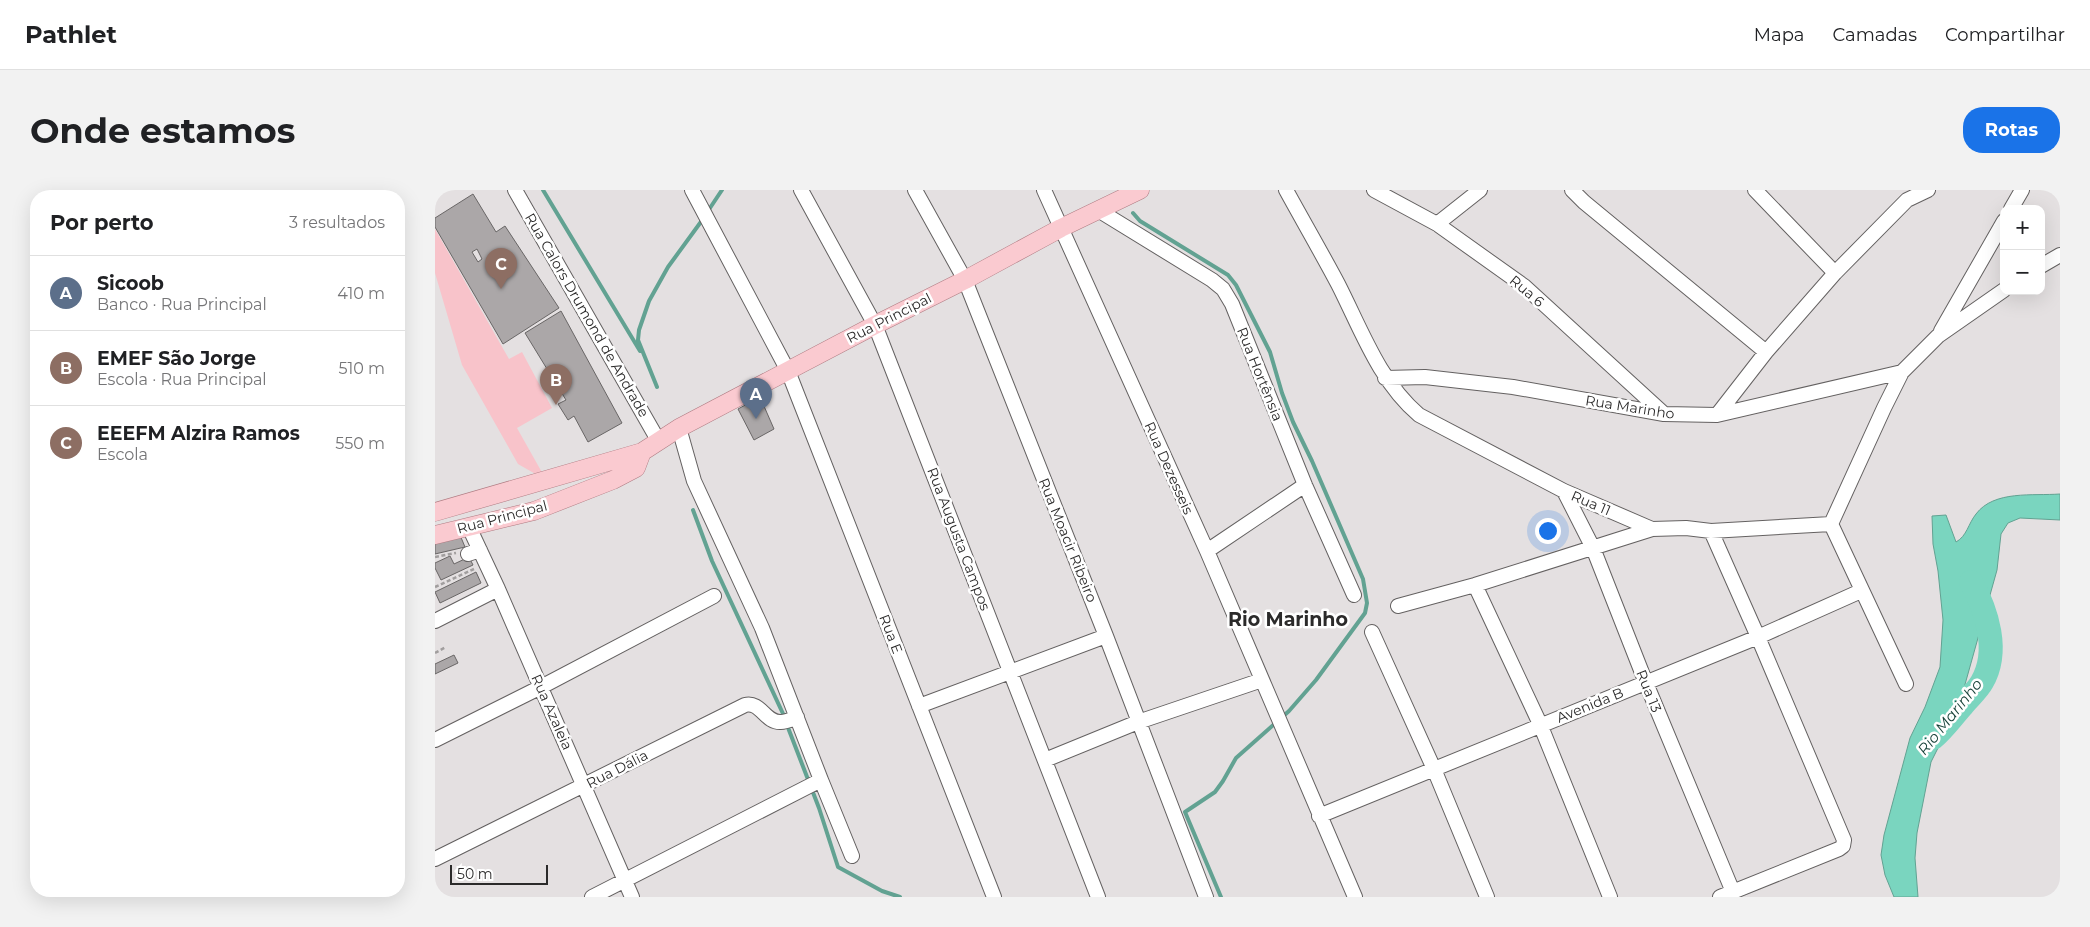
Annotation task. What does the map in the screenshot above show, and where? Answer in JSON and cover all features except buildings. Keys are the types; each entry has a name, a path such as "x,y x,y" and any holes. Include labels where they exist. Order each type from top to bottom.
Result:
{"main road":[{"name":"Rua Principal","path":"435,512 642,452 668,434 875,325 965,280 1061,228 1140,190"},
{"name":"Rua Principal","path":"435,535 534,511 613,480 636,468 642,452"}],"street":[{"name":"Rua Calors Drumond de Andrade","path":"515,190 668,434 694,481 762,628 790,719 813,784 852,856"},
{"name":"Rua E","path":"692,190 788,371 994,897"},
{"name":"Rua Augusta Campos","path":"801,190 875,325 1098,897"},
{"name":"Rua Moacir Ribeiro","path":"915,190 965,280 1106,636 1206,897"},
{"name":"Rua Dezesseis","path":"1044,190 1207,551 1355,897"},
{"name":"Rua 11","path":"1286,190 1337,283 1385,378 1405,402 1419,415 1564,491 1652,529 1686,528 1711,531 1831,524"},
{"name":"Rua 6","path":"1374,190 1437,224 1524,286 1664,414"},
{"path":"1437,224 1480,190"},
{"path":"1572,190 1584,202 1766,352"},
{"path":"1755,190 1835,273"},
{"path":"1717,415 1766,352 1904,195 1928,190"},
{"path":"2013,205 2021,190"},
{"name":"Rua Hortênsia","path":"1098,210 1212,280 1223,289 1232,304 1305,485 1354,595"},
{"path":"1939,336 2000,228"},
{"path":"2045,264 2060,255"},
{"path":"1905,684 1831,524 1902,372 1939,336 2000,293"},
{"name":"Rua Marinho","path":"1385,378 1425,377 1513,387 1664,414 1717,415 1902,372"},
{"path":"1207,551 1305,485"},
{"name":"Rua 13","path":"1564,491 1593,548 1726,894"},
{"name":"Rua Azaleia","path":"469,527 474,552 498,589 632,897"},
{"path":"1398,606 1475,585 1652,529"},
{"path":"1711,531 1759,637 1844,840 1843,846 1726,894"},
{"path":"1475,585 1541,724 1610,897"},
{"path":"435,621 498,589"},
{"name":"Avenida B","path":"1319,816 1541,724 1759,637 1861,591"},
{"path":"435,740 541,688 714,596"},
{"path":"1372,632 1434,769 1487,897"},
{"path":"919,706 1106,636"},
{"path":"1045,760 1138,722 1263,680"},
{"name":"Rua Dália","path":"435,858 745,705 753,704 772,720 790,719"},
{"path":"592,897 813,784"}],"path":[{"path":"435,557 474,552"},
{"path":"435,587 475,569"},
{"path":"435,653 446,647"}],"shaded area":[{"path":"435,229 509,359 522,352 552,408 517,428 544,476 539,476 518,464 462,365 435,273"}],"water":[{"path":"2060,494 2060,520 2020,518 2008,523 2001,534 1997,570 1964,688 1954,716 1931,762 1917,833 1915,858 1918,897 1894,897 1885,875 1881,855 1884,835 1910,738 1925,707 1940,667 1943,620 1933,544 1932,516 1946,515 1956,542 1965,533 1976,514 1993,501 2015,496"}],"waterway":[{"path":"543,190 640,351"},
{"path":"708,211 722,190"},
{"path":"1133,213 1140,221 1228,275 1236,285 1270,352 1293,422 1363,579 1367,603 1365,613 1316,680 1289,711 1236,758 1215,792 1185,812 1221,897"},
{"path":"657,387 638,340 639,330 649,301 668,267 703,219"},
{"path":"693,510 712,561 785,718"},
{"name":"Rio Marinho","path":"1933,738 1945,727 1978,688 1987,670 1991,644 1989,631 1982,606 1971,582"},
{"path":"787,725 819,808 838,867 882,891 900,897"}],"place":[{"name":"EEEFM Alzira Ramos","path":"501,289"},
{"name":"EMEF São Jorge","path":"556,405"},
{"name":"Sicoob","path":"756,419"}],"district":[{"name":"Rio Marinho","path":"1288,619"}]}
